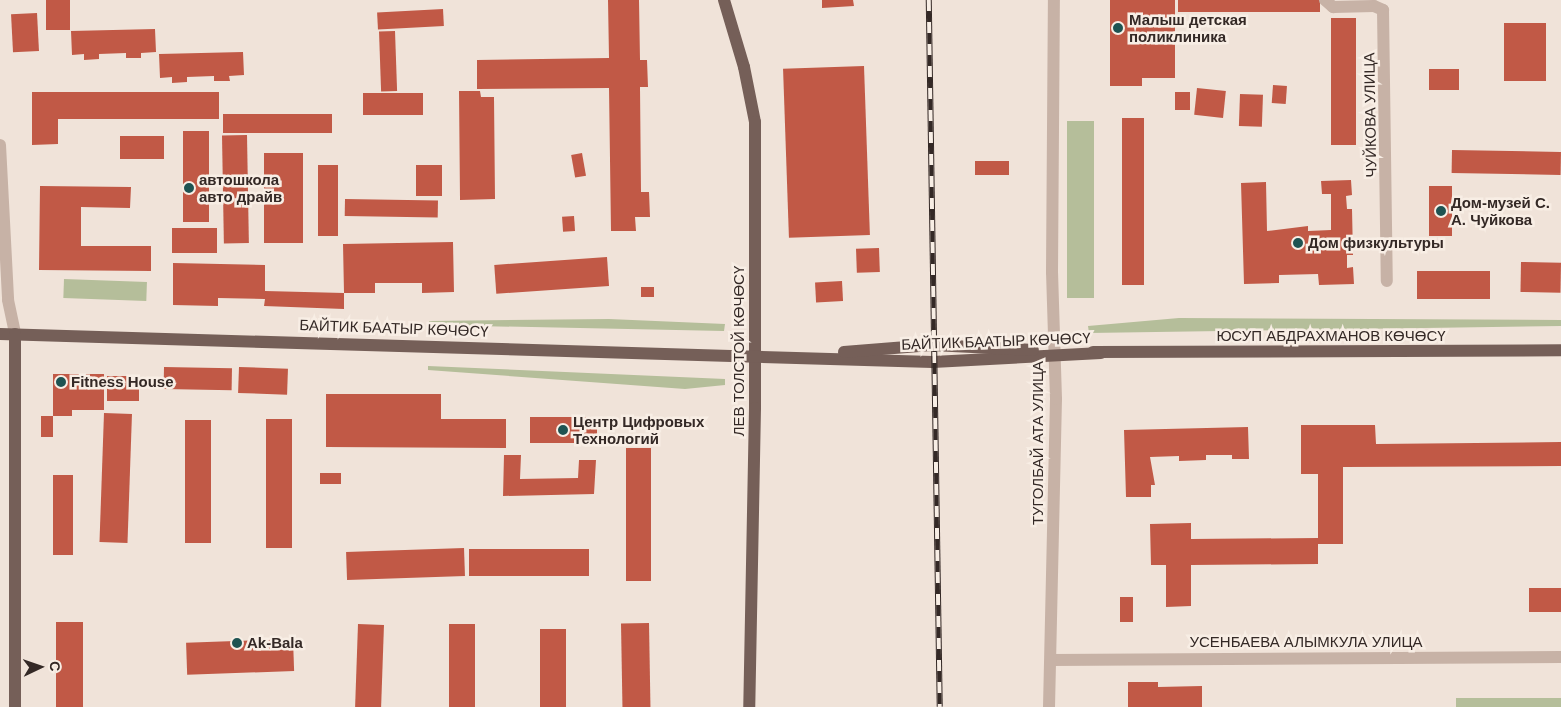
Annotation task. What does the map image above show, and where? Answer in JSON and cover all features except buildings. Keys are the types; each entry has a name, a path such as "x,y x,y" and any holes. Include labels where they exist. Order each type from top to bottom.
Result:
{"main road":[{"name":"ЛЕВ ТОЛСТОЙ КӨЧӨСҮ","path":"724,0 744,67 755,122 755,408 749,707"},
{"name":"БАЙТИК БААТЫР КӨЧӨСҮ","path":"0,334 786,356 932,345 1101,353"},
{"path":"15,334 15,707"},
{"name":"ЮСУП АБДРАХМАНОВ КӨЧӨСҮ","path":"1101,353 1561,350"}],"street":[{"name":"ТУГОЛБАЙ АТА УЛИЦА","path":"1049,707 1056,399 1053,309 1054,0"},
{"name":"ЧУЙКОВА УЛИЦА","path":"1326,0 1332,7 1374,6 1383,10 1387,281"},
{"path":"0,145 8,300 15,334"},
{"name":"УСЕНБАЕВА АЛЫМКУЛА УЛИЦА","path":"1051,660 1561,657"}],"green space":[{"path":"1067,121 1094,121 1094,298 1067,298"},
{"path":"64,279 147,282 146,301 63,298"},
{"path":"1179,318 1561,320 1561,326 1089,333 1088,326"},
{"path":"609,319 725,324 724,331 429,325 429,321"},
{"path":"428,366 725,379 725,385 685,389 428,370"},
{"path":"1456,698 1561,698 1561,707 1456,707"}],"railway":[{"path":"929,0 940,707"}],"place":[{"name":"Малыш детская поликлиника","path":"1118,28"},
{"name":"автошкола авто драйв","path":"189,188"},
{"name":"Дом-музей С. А. Чуйкова","path":"1441,211"},
{"name":"Дом физкультуры","path":"1298,243"},
{"name":"Fitness House","path":"61,382"},
{"name":"Центр Цифровых Технологий","path":"563,430"},
{"name":"Ak-Bala","path":"237,643"}]}
